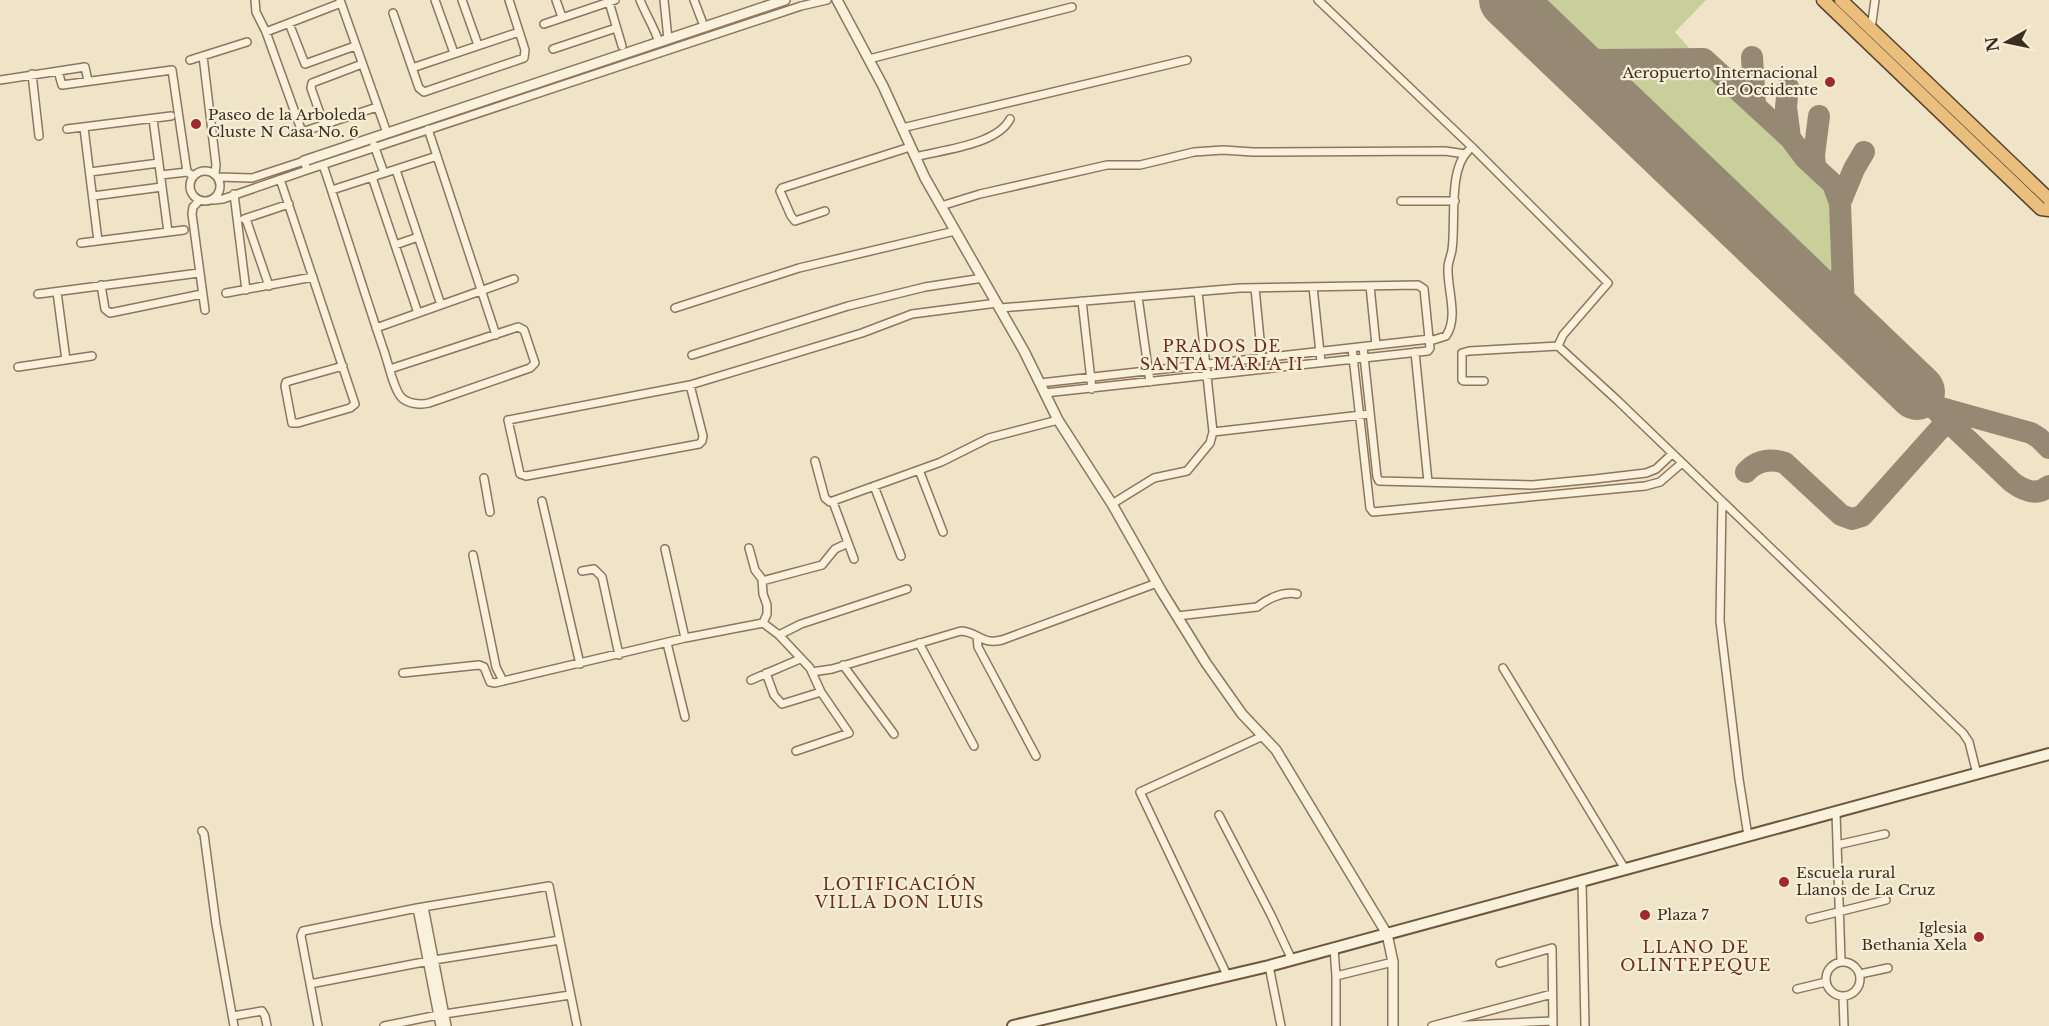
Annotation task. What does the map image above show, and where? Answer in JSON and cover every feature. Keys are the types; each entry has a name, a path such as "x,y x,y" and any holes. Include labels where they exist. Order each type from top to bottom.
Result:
{"highway":[{"path":"1823,0 1986,156 2047,210"},
{"path":"1841,0 2049,199"}],"main road":[{"path":"1013,1026 1292,960 2049,754"}],"street":[{"path":"255,0 256,12 266,32 302,132 377,107"},
{"path":"435,0 454,53"},
{"path":"462,0 478,45"},
{"path":"393,13 419,88 423,92 524,58 525,50 509,0"},
{"path":"556,0 562,17"},
{"path":"640,0 646,17 664,41"},
{"path":"664,0 664,41"},
{"path":"58,71 62,85 172,70 190,174 190,190 199,201 209,201 223,199 280,179 306,165 370,138 785,0"},
{"path":"161,175 190,174 201,171 216,176 252,178 306,165 323,165 767,17 827,0"},
{"path":"837,0 869,59 915,157 983,278 1058,420 1112,504 1157,583 1225,692 1283,760 1388,934 1393,962 1394,1026"},
{"path":"1318,0 1472,147 1608,283 1563,334 1558,346"},
{"path":"1871,29 1875,0"},
{"path":"544,24 607,1 622,46"},
{"path":"697,1 702,21"},
{"path":"266,32 340,2 387,133"},
{"path":"869,59 1072,7"},
{"path":"289,23 304,63 355,46"},
{"path":"552,50 616,28"},
{"path":"412,68 519,32"},
{"path":"190,60 247,42"},
{"path":"203,56 216,176 221,187 213,200"},
{"path":"902,128 1187,60"},
{"path":"324,125 311,88 312,83 362,64"},
{"path":"0,80 85,67 88,81"},
{"path":"32,74 39,136"},
{"path":"67,129 171,116"},
{"path":"153,119 168,232"},
{"path":"915,157 988,138 1003,129 1010,119"},
{"path":"426,120 496,334"},
{"path":"84,128 98,241"},
{"path":"370,138 376,148 384,173"},
{"path":"825,211 795,221 781,195 781,189 910,147"},
{"path":"1040,383 1430,340 1446,336 1452,323 1448,266 1452,251 1457,176 1465,154 1472,147"},
{"path":"941,206 1107,165 1140,165 1203,152 1445,152 1465,154"},
{"path":"332,190 437,156"},
{"path":"90,172 159,164"},
{"path":"323,165 376,328 390,369 401,398 408,402 424,404 534,366 534,360 523,328 516,327 390,369"},
{"path":"396,170 441,305"},
{"path":"372,177 418,313"},
{"path":"280,179 289,204 343,366 354,401 354,407 292,423 286,382 343,366"},
{"path":"93,196 162,188"},
{"path":"234,194 269,286"},
{"path":"199,201 193,207 192,214 205,310"},
{"path":"1401,201 1455,201"},
{"path":"242,220 289,204"},
{"path":"242,220 246,290"},
{"path":"81,243 184,230"},
{"path":"675,308 799,268 955,231"},
{"path":"395,245 418,237"},
{"path":"38,294 199,273"},
{"path":"226,293 313,276"},
{"path":"692,355 848,306 926,287 983,278"},
{"path":"376,328 514,279"},
{"path":"101,285 105,309 110,313 202,294"},
{"path":"1370,286 1376,345"},
{"path":"1313,287 1321,362"},
{"path":"690,384 702,432 701,442 526,477 519,474 508,420 690,384 862,333 912,314 1255,288 1423,287 1430,350 1045,393"},
{"path":"1255,288 1263,368"},
{"path":"57,292 66,360"},
{"path":"1112,504 1154,478 1187,471 1210,443 1213,432 1198,292"},
{"path":"1138,297 1150,382"},
{"path":"1082,301 1092,388"},
{"path":"1363,346 1378,480 1532,485 1651,471 1672,453"},
{"path":"1484,381 1462,380 1462,352 1558,346 1963,733 1971,748 1977,774"},
{"path":"1352,348 1370,508 1373,512 1645,486 1660,482 1682,463"},
{"path":"1415,352 1428,482"},
{"path":"18,367 92,356"},
{"path":"1213,432 1370,414"},
{"path":"815,461 825,498 828,502 833,502 941,462 989,438 1058,420"},
{"path":"919,470 943,532"},
{"path":"484,478 490,512"},
{"path":"1595,479 1596,490"},
{"path":"1519,484 1520,497"},
{"path":"1532,485 1532,496"},
{"path":"874,486 901,556"},
{"path":"542,501 580,664"},
{"path":"1722,501 1720,621 1738,779 1749,836"},
{"path":"833,502 854,559"},
{"path":"762,581 822,565 835,549 848,543"},
{"path":"749,548 755,570 762,581 767,610 763,623"},
{"path":"665,549 685,638"},
{"path":"473,555 496,667 503,681"},
{"path":"582,571 594,569 602,577 619,655"},
{"path":"812,672 825,671 961,631 986,641 1002,640 1157,583"},
{"path":"779,635 801,624 906,590"},
{"path":"1177,615 1257,607 1266,600 1288,593 1297,594"},
{"path":"404,673 479,664 484,667 490,682 503,681 685,638 763,623 779,635 812,672 821,692 849,733 796,751"},
{"path":"977,637 978,647 1036,756"},
{"path":"667,643 685,717"},
{"path":"919,643 974,746"},
{"path":"751,680 800,659"},
{"path":"843,665 894,734"},
{"path":"1503,669 1625,869"},
{"path":"766,673 774,695 782,704 821,692"},
{"path":"1227,975 1140,792 1263,736"},
{"path":"1836,813 1841,961"},
{"path":"1219,815 1292,960"},
{"path":"201,831 204,834 216,924 234,1026"},
{"path":"1837,845 1885,834"},
{"path":"1582,881 1585,1026"},
{"path":"318,1026 301,936 303,931 420,907 549,886 577,1026"},
{"path":"1810,919 1886,900"},
{"path":"420,907 441,1015 440,1026"},
{"path":"310,984 430,960 560,940"},
{"path":"1334,948 1336,1026"},
{"path":"1446,1026 1553,1024 1552,948 1500,963"},
{"path":"1841,961 1853,965 1860,974 1857,989 1849,996 1843,997 1830,991 1826,982 1828,970 1841,961"},
{"path":"1336,976 1393,962"},
{"path":"1269,966 1281,1026"},
{"path":"1860,974 1888,968"},
{"path":"1797,989 1826,982"},
{"path":"1432,1026 1552,994"},
{"path":"384,1026 570,995"},
{"path":"1843,997 1844,1026"},
{"path":"232,1016 260,1011 265,1016 267,1026"},
{"path":"441,1015 447,1026"}],"green space":[{"path":"1526,0 1706,0 1675,32 1690,49 1595,53 1575,46"},
{"path":"1685,66 1698,68 1709,75 1824,186 1830,204 1832,224 1832,269 1825,276 1812,274 1618,88 1615,81 1617,72 1626,68"}],"taxiway":[{"path":"1542,33 1568,51 1590,59 1704,59 1790,138 1805,158 1833,184 1840,203 1844,312 1846,321 1856,332"},
{"path":"1752,57 1755,105"},
{"path":"1613,100 1604,88 1602,75 1605,65 1617,60"},
{"path":"1788,87 1786,107 1790,138"},
{"path":"1815,167 1814,155 1819,116"},
{"path":"1840,203 1854,169 1864,152"},
{"path":"1801,281 1815,286 1828,287 1838,284 1842,272"},
{"path":"1917,392 2012,482 2021,488 2035,492 2049,486"},
{"path":"1934,406 2031,433 2049,448"},
{"path":"1746,472 1764,461 1785,463 1841,515 1852,519 1862,516 1947,421"}],"runway":[{"path":"1507,0 1917,392"}],"place":[{"name":"Aeropuerto Internacional de Occidente","path":"1830,82"},
{"name":"Paseo de la Arboleda Cluste N Casa No. 6","path":"196,124"},
{"name":"Escuela rural Llanos de La Cruz","path":"1784,882"},
{"name":"Plaza 7","path":"1645,915"},
{"name":"Iglesia Bethania Xela","path":"1979,937"}],"district":[{"name":"PRADOS DE SANTA MARIA II","path":"1222,355"},
{"name":"LOTIFICACIÓN VILLA DON LUIS","path":"900,893"},
{"name":"LLANO DE OLINTEPEQUE","path":"1696,956"}]}
